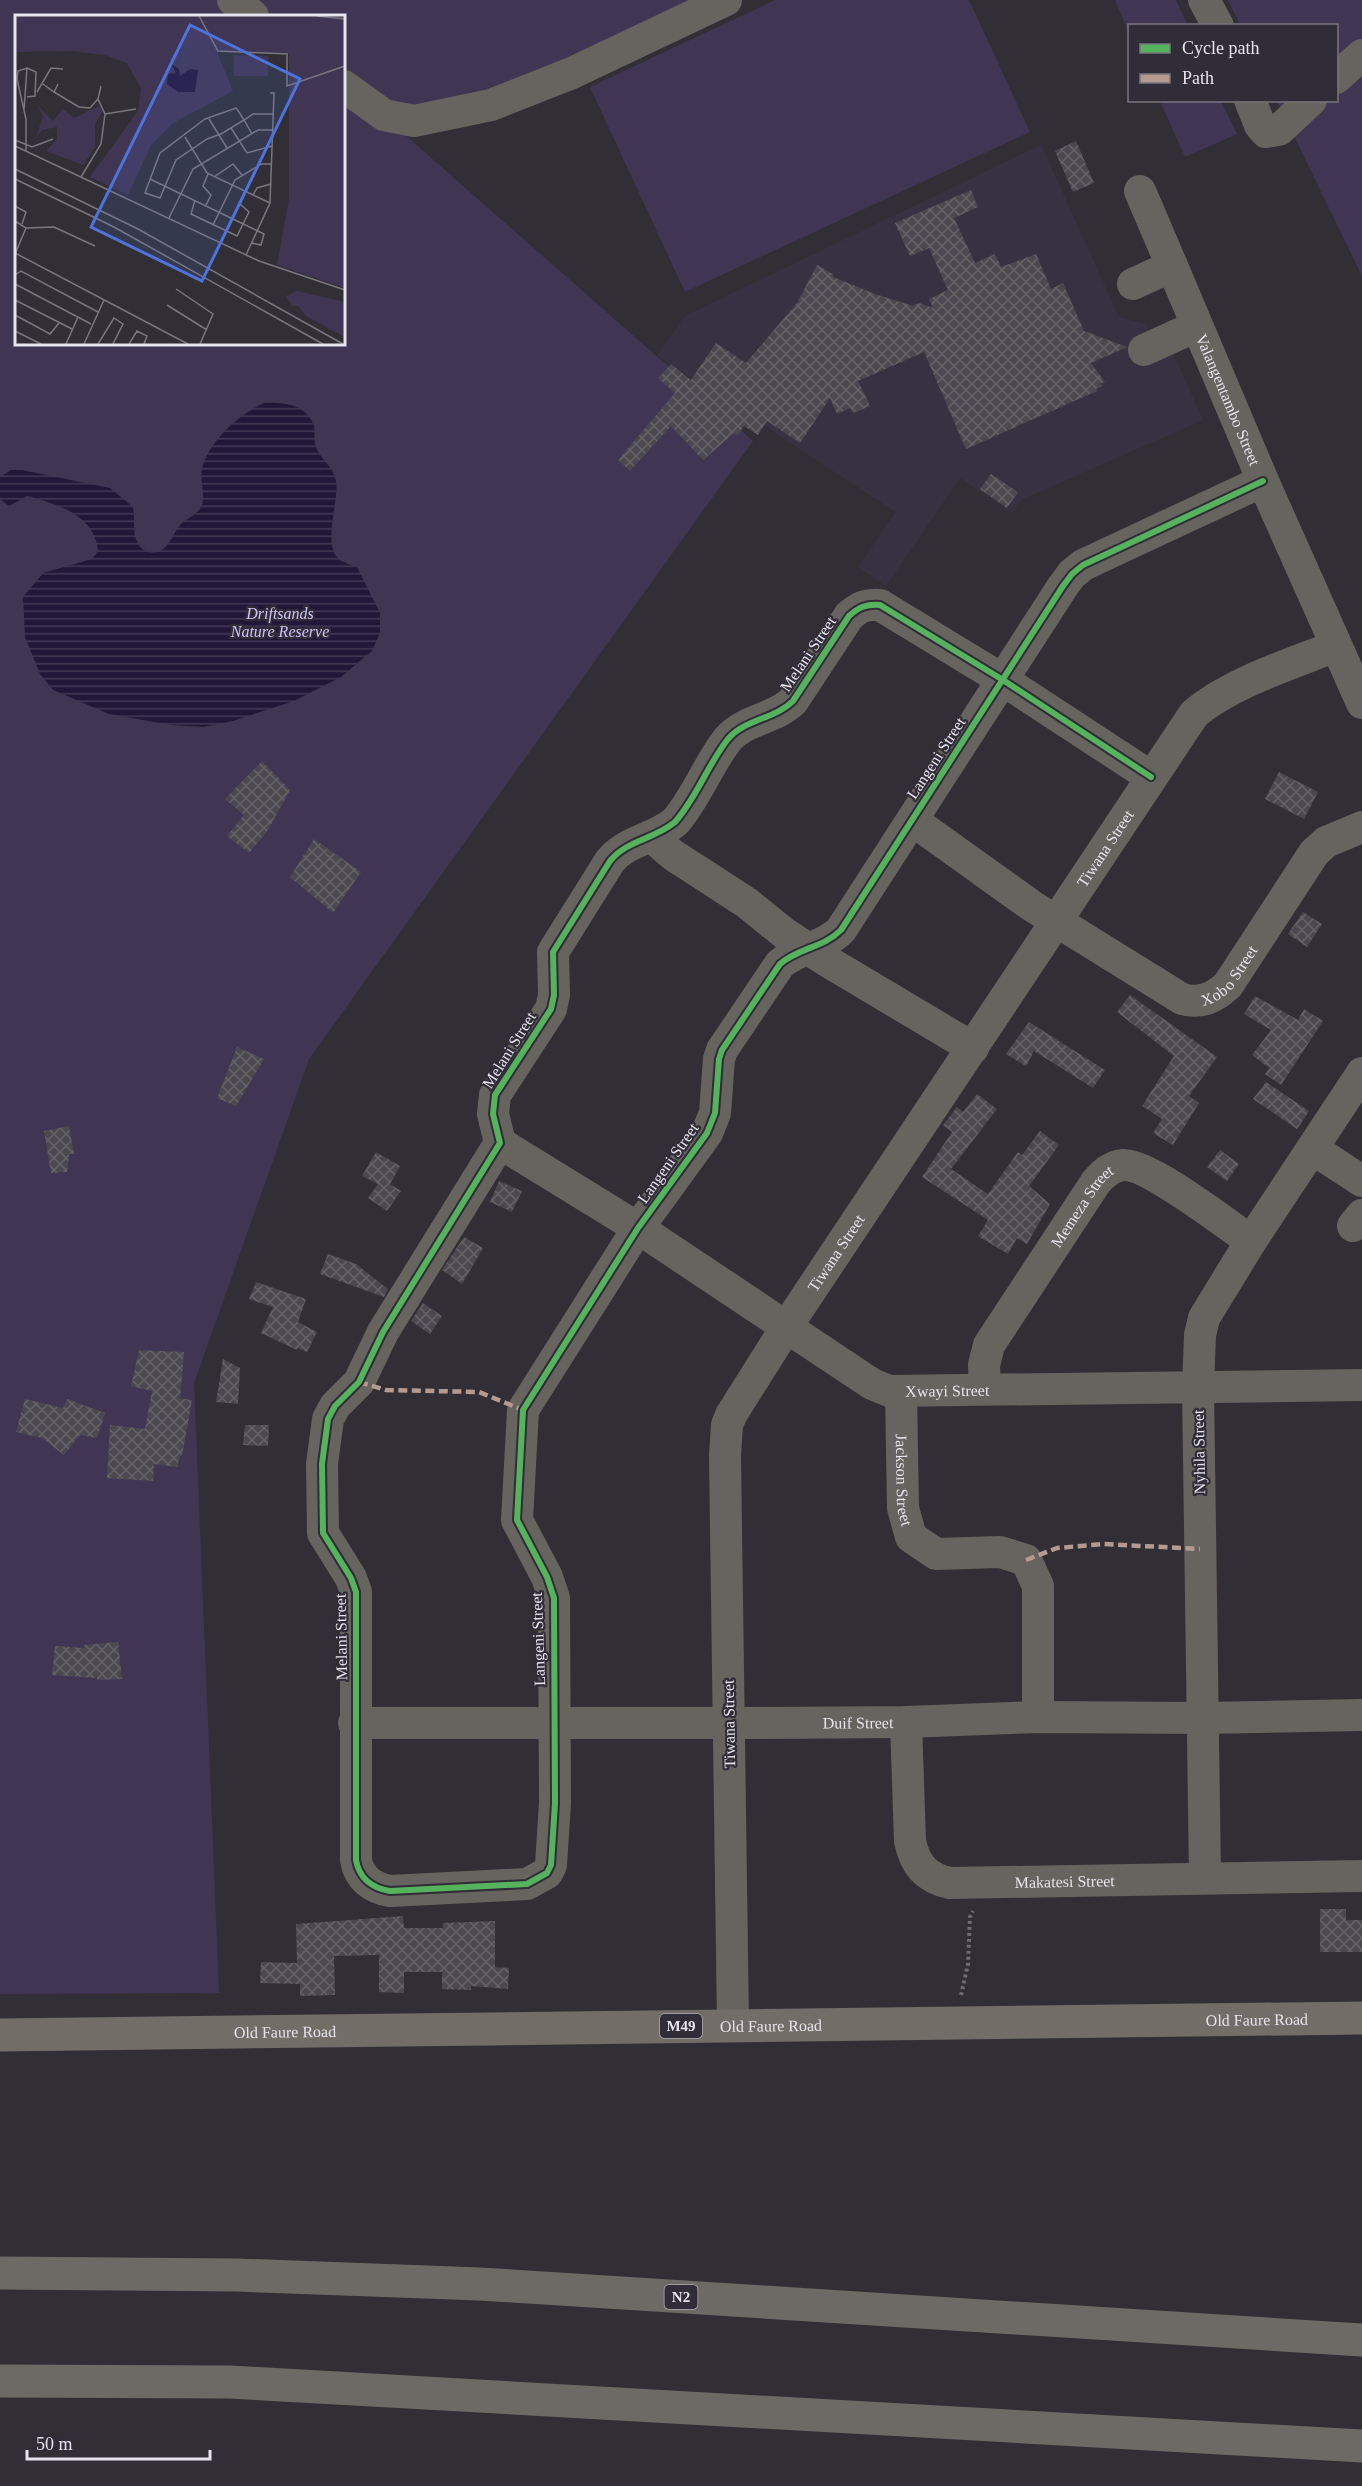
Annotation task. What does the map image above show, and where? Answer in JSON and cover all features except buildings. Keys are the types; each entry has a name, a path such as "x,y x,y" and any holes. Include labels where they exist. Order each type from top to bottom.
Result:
{"highway":[{"name":"N2","path":"0,2273 237,2276 480,2284 1362,2340"},
{"path":"0,2381 231,2382 1362,2446"}],"main road":[{"name":"Old Faure Road","path":"0,2035 1362,2018"}],"street":[{"path":"233,0 252,15"},
{"path":"345,87 384,115 414,121 491,105 572,73 726,0"},
{"path":"1204,0 1217,24"},
{"path":"1338,76 1362,55"},
{"path":"1251,102 1260,125 1266,132 1279,130 1309,102"},
{"name":"Valangentambo Street","path":"1140,191 1263,481 1362,703"},
{"path":"1133,285 1172,266"},
{"path":"1144,351 1197,326"},
{"name":"Langeni Street","path":"366,1881 378,1888 390,1891 527,1884 547,1873 553,1855 554,1598 547,1577 519,1526 517,1514 523,1410 638,1228 712,1123 722,1050 780,964 790,956 826,942 841,930 1067,580 1077,569 1263,481"},
{"name":"Melani Street","path":"366,1881 361,1875 356,1860 354,1723 356,1592 351,1578 328,1543 323,1528 322,1464 328,1419 335,1406 359,1382 383,1332 500,1143 493,1114 494,1100 551,1009 554,995 552,959 556,945 615,854 629,845 669,828 682,815 728,739 742,727 783,709 793,701 849,616 867,604 880,605 1003,680 1151,777"},
{"name":"Tiwana Street","path":"733,2025 725,1456 727,1425 787,1326 1194,714 1208,702 1232,690 1336,646"},
{"name":"Xobo Street","path":"912,820 1032,906 1182,999 1193,1002 1207,999 1228,985 1320,846 1362,827"},
{"path":"651,836 674,855 747,903 784,933 926,1022 973,1048"},
{"name":"Nyhila Street","path":"1205,1877 1198,1388 1202,1323 1251,1240 1362,1073"},
{"name":"Xwayi Street","path":"500,1143 638,1228 872,1384 889,1391 1362,1385"},
{"path":"1313,1149 1362,1181"},
{"name":"Memeza Street","path":"985,1389 984,1365 989,1345 1096,1182 1111,1169 1122,1165 1147,1171 1251,1240"},
{"name":"Jackson Street","path":"901,1392 903,1508 910,1537 936,1554 1000,1552 1026,1560 1038,1586 1038,1717"},
{"name":"Duif Street","path":"354,1723 906,1722 1038,1717 1203,1718 1362,1715"},
{"name":"Makatesi Street","path":"906,1722 910,1841 914,1857 921,1869 935,1880 950,1883 1362,1876"}],"path":[{"path":"959,2001 968,1964 970,1917 988,1882"}],"shaded area":[{"path":"1041,145 1119,317 1146,324 1161,358 1173,353 1203,420 1021,500 1012,513 960,478 886,586 858,567 896,512 657,356 685,316"},
{"path":"264,403 294,406 311,419 317,449 332,470 336,480 331,534 335,554 340,560 357,567 380,613 380,633 372,651 341,677 294,701 233,721 203,727 171,725 109,714 53,690 40,674 25,637 23,597 43,573 92,559 98,551 90,528 73,513 62,507 27,496 9,506 0,499 0,477 11,470 22,470 110,488 133,507 135,535 142,549 148,552 160,551 165,548 181,524 202,506 202,469 205,459 218,439 245,414"}],"green space":[{"name":"Driftsands Nature Reserve","path":"0,0 703,0 404,134 753,441 309,1059 194,1383 219,1993 0,1994"},
{"path":"775,0 969,0 1030,132 685,292 590,87"},
{"path":"1115,0 1176,0 1187,24 1128,24 1128,31"},
{"path":"1228,0 1362,0 1362,276 1277,102 1338,102 1338,24 1240,24"},
{"path":"1160,102 1221,102 1237,134 1185,157"}],"marked path":[{"path":"359,1382 386,1390 479,1392 523,1410"},
{"path":"1026,1560 1057,1548 1104,1544 1200,1549"}],"cycle path":[{"path":"1151,777 1003,680 880,605 871,605 860,608 849,616 793,701 778,712 743,727 728,739 690,802 675,822 625,848 610,861 553,952 554,995 551,1009 495,1095 493,1114 500,1143 383,1332 359,1382 335,1406 328,1419 322,1464 323,1533 351,1578 356,1592 356,1860 363,1877 372,1885 390,1891 527,1884 547,1873 551,1865 555,1803 554,1598 547,1577 517,1520 523,1410 638,1228 707,1133 715,1113 719,1059 722,1050 780,964 795,954 826,941 841,930 1063,586 1072,574 1083,565 1263,481"}]}
